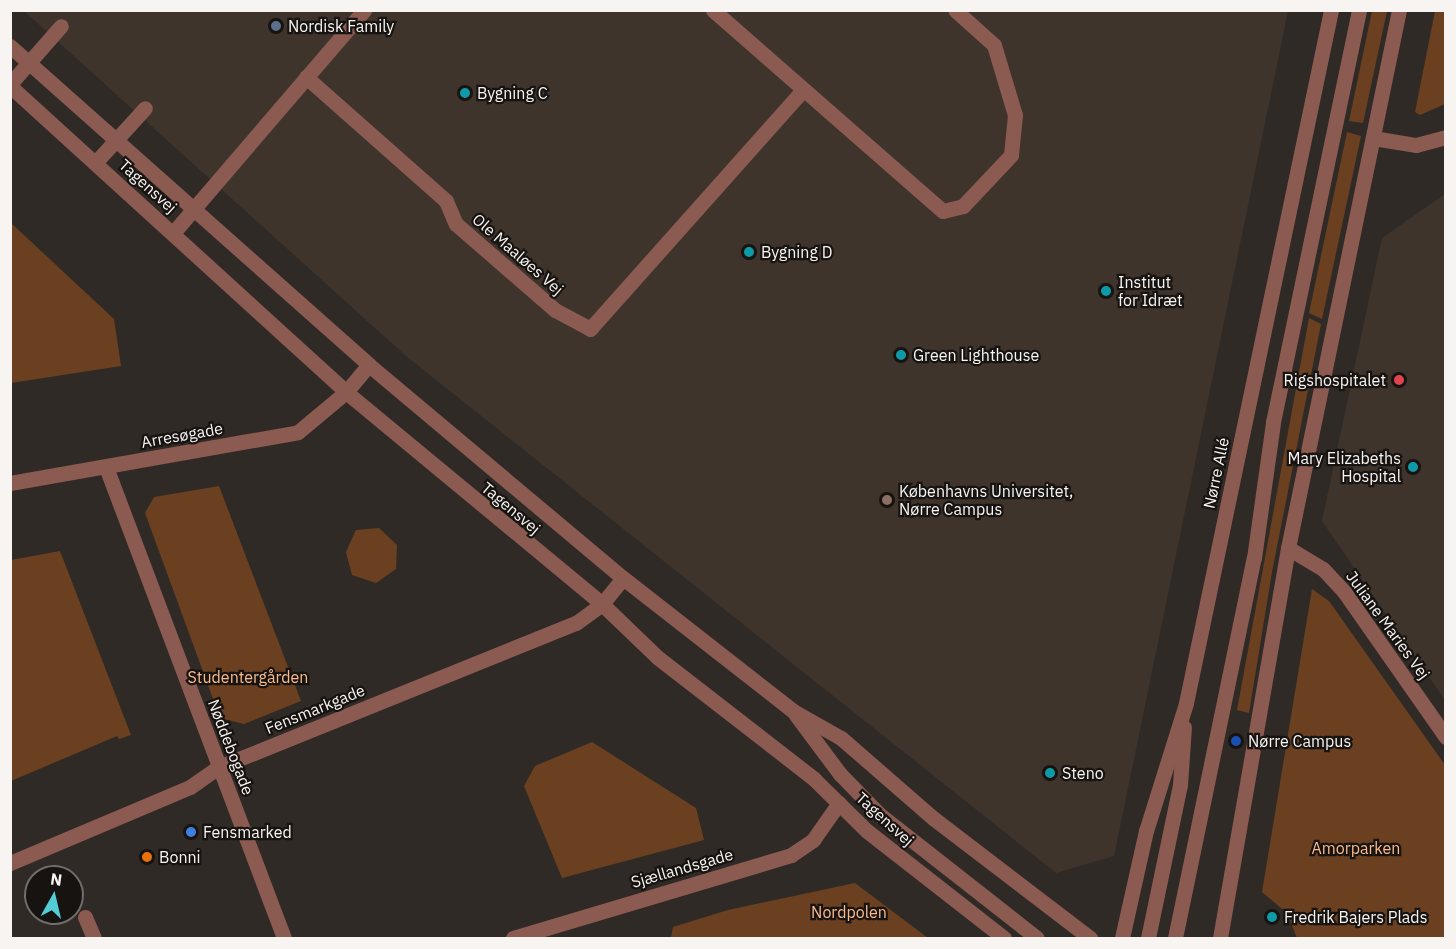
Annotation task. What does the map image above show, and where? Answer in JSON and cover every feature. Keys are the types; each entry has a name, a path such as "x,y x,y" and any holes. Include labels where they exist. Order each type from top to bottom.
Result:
{"street":[{"path":"173,233 364,10"},
{"path":"713,10 943,211 963,206 1011,155 1015,116 994,45 955,10"},
{"name":"Nørre Allé","path":"1122,939 1146,831 1186,704 1331,10"},
{"path":"1175,939 1254,558 1273,422 1359,10"},
{"path":"1220,939 1224,894 1288,548 1399,10"},
{"path":"10,85 62,26"},
{"name":"Tagensvej","path":"10,46 369,365 623,578 793,711 841,738 933,818 1090,939"},
{"name":"Ole Maaløes Vej","path":"306,77 446,201 456,224 555,310 590,328 803,90"},
{"name":"Tagensvej","path":"10,85 346,392 602,604 657,657 814,779 867,831 1004,939"},
{"path":"95,164 146,108"},
{"path":"1372,138 1416,146 1446,137"},
{"name":"Arresøgade","path":"10,483 298,432 346,392 369,365"},
{"name":"Nøddebogade","path":"106,467 284,939"},
{"name":"Juliane Maries Vej","path":"1288,548 1323,569 1345,593 1446,737"},
{"name":"Fensmarkgade","path":"10,862 190,787 219,767 576,623 602,604 623,578"},
{"path":"1148,939 1180,785 1186,704"},
{"name":"Tagensvej","path":"793,711 840,774 880,815 1037,939"},
{"name":"Sjællandsgade","path":"513,939 791,855 813,840 839,802"},
{"path":"85,917 94,939"}],"shaded area":[{"name":"Københavns Universitet, Nørre Campus","path":"24,11 1288,11 1114,856 1056,873 406,356"},
{"name":"Rigshospitalet","path":"1445,194 1445,700 1322,521 1382,238"}],"green space":[{"path":"1372,11 1387,11 1363,123 1349,121"},
{"path":"1435,11 1445,11 1445,104 1420,115 1415,112"},
{"path":"1347,132 1361,136 1322,319 1309,313"},
{"path":"11,223 114,319 121,366 11,383"},
{"path":"1309,318 1321,324 1272,572 1249,713 1237,710"},
{"name":"Studentergården","path":"219,486 301,701 244,724 220,718 145,513 154,497"},
{"path":"379,528 397,545 396,569 376,583 352,575 346,552 356,530"},
{"path":"60,551 131,735 119,739 117,736 11,781 11,560"},
{"name":"Amorparken","path":"1312,589 1329,601 1445,765 1445,938 1297,938 1287,913 1262,892"},
{"path":"592,742 696,808 704,840 562,878 524,786 535,766"},
{"name":"Nordpolen","path":"855,883 928,938 671,938 673,927 728,910"}],"place":[{"name":"Nordisk Family","path":"276,26"},
{"name":"Bygning C","path":"465,93"},
{"name":"Bygning D","path":"749,252"},
{"name":"Institut for Idræt","path":"1106,291"},
{"name":"Green Lighthouse","path":"901,355"},
{"name":"Rigshospitalet","path":"1399,380"},
{"name":"Mary Elizabeths Hospital","path":"1413,467"},
{"name":"Københavns Universitet, Nørre Campus","path":"887,500"},
{"name":"Nørre Campus","path":"1236,741"},
{"name":"Steno","path":"1050,773"},
{"name":"Fensmarked","path":"191,832"},
{"name":"Bonni","path":"147,857"},
{"name":"Fredrik Bajers Plads","path":"1272,917"}]}
